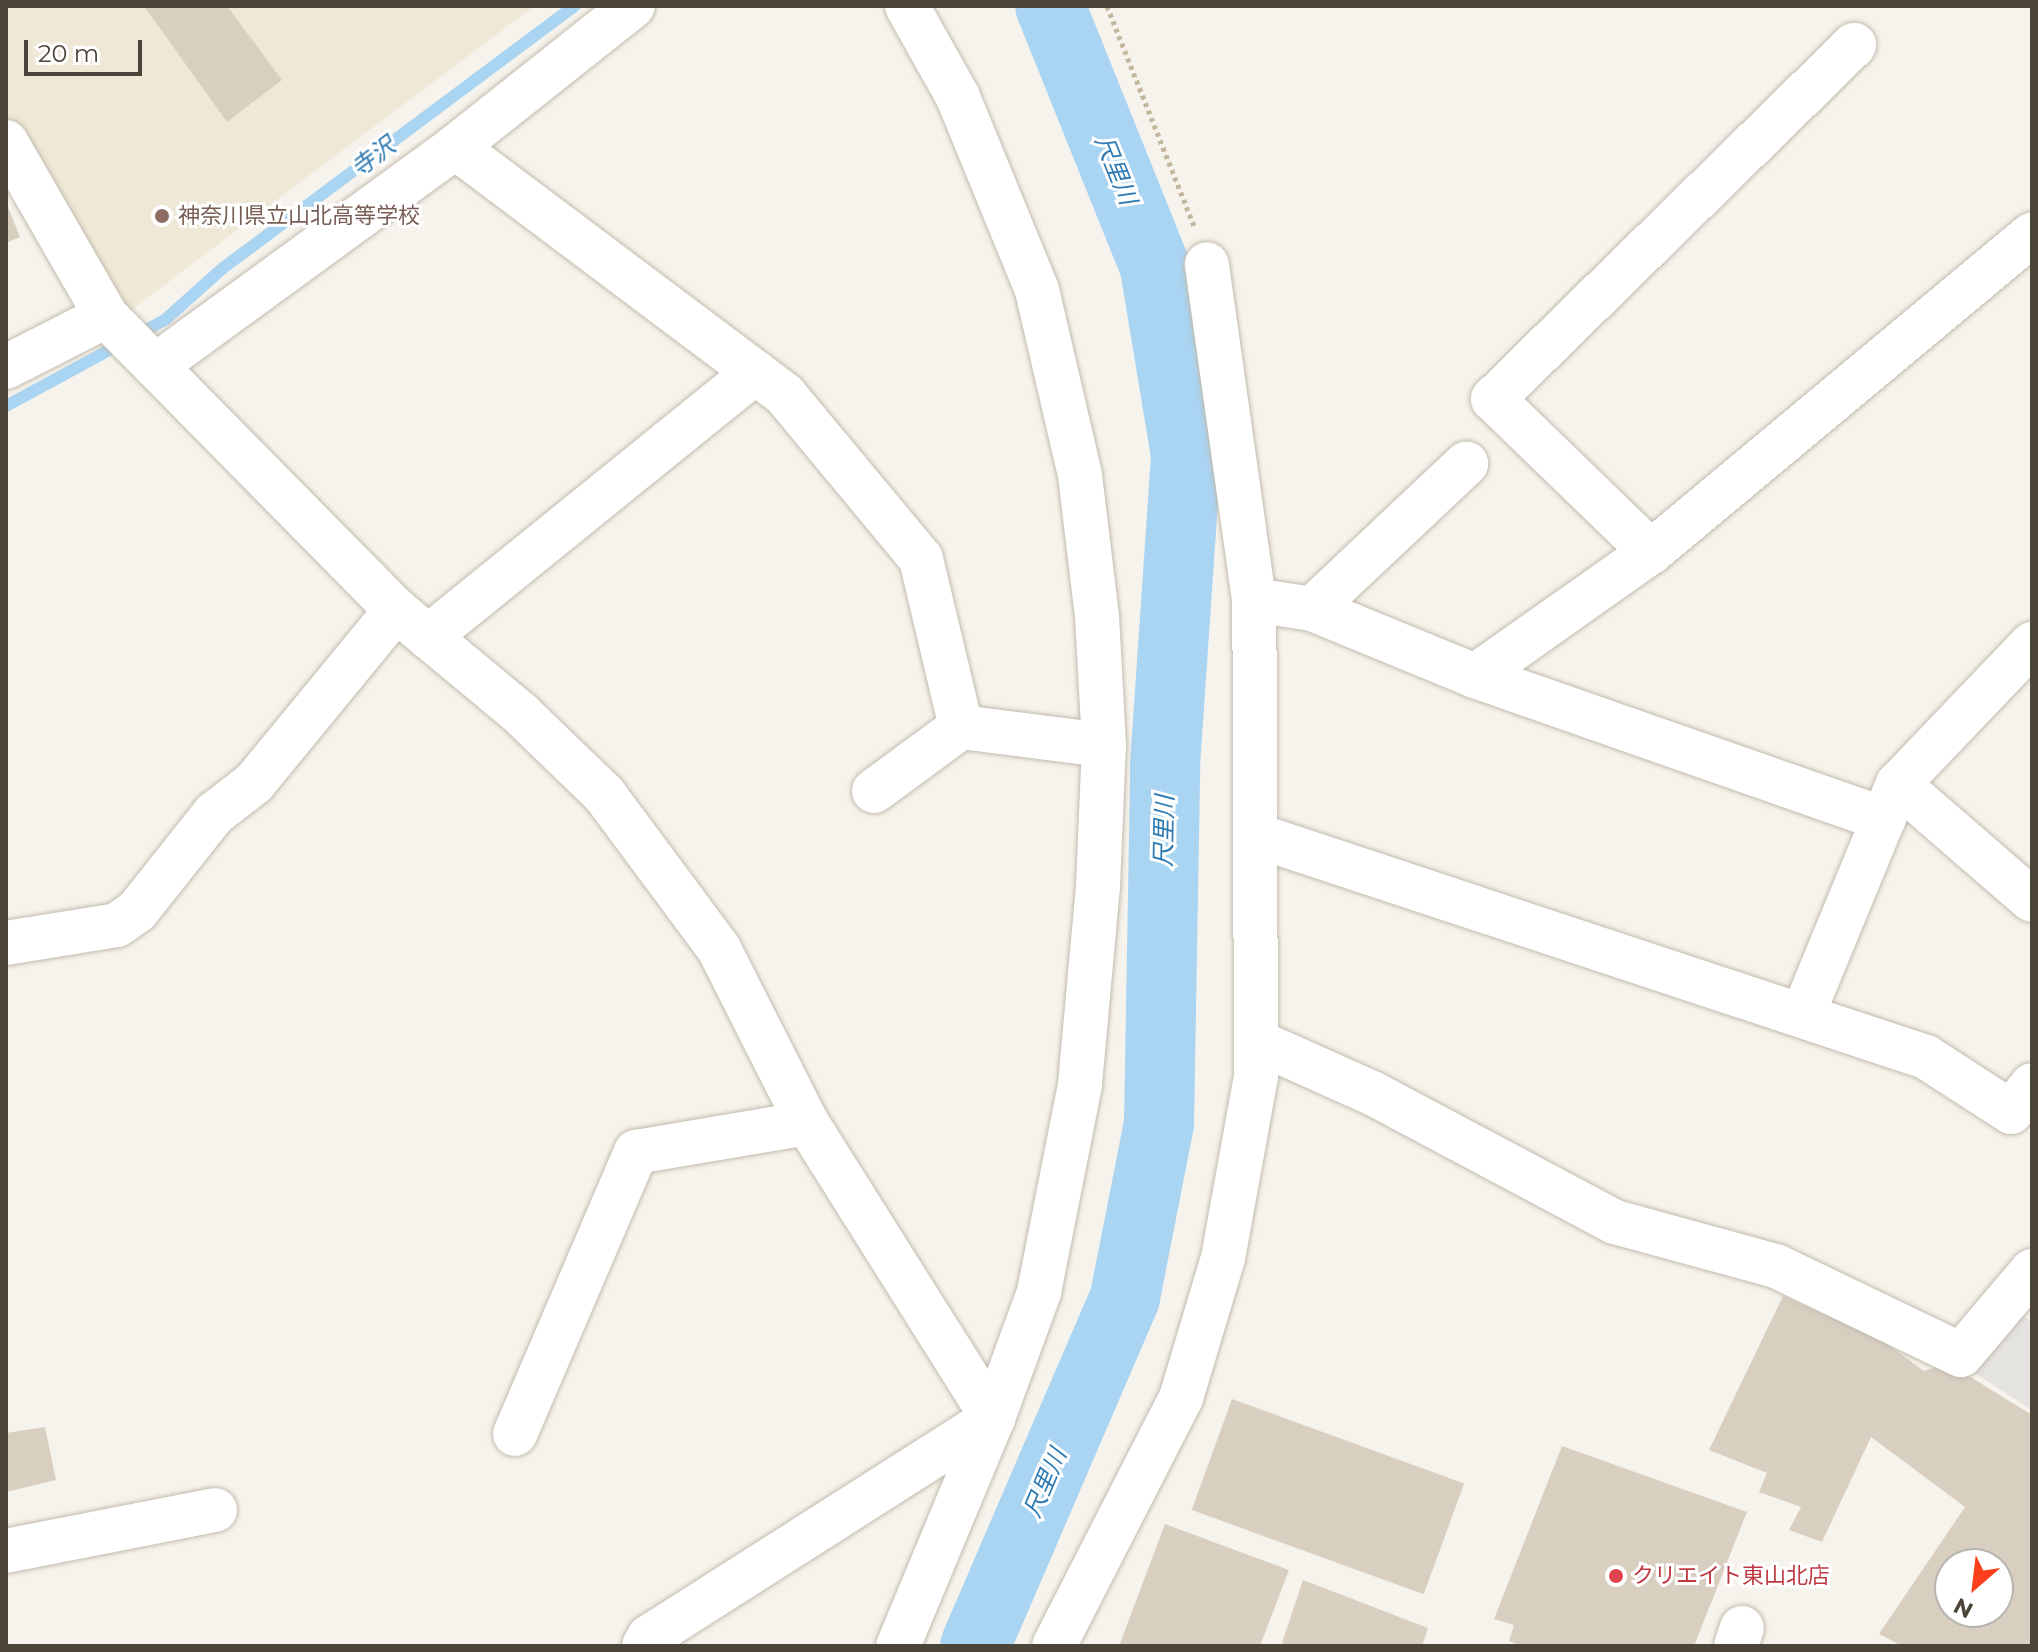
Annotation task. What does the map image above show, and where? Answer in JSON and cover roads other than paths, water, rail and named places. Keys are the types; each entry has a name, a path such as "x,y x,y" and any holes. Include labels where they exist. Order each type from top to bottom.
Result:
{"street":[{"path":"155,366 455,147 633,6"},
{"path":"898,1646 993,1418 1039,1292 1080,1084 1098,886 1104,745 1097,616 1080,475 1037,290 958,97 907,6"},
{"path":"1651,552 1493,399 1854,45"},
{"path":"6,142 106,316 412,624 520,713 604,794 719,949 807,1123 993,1418"},
{"path":"455,147 785,395 921,559 961,727"},
{"path":"1475,676 1651,552 2032,235"},
{"path":"1054,1646 1181,1398 1223,1258 1258,1042 1254,600 1207,264"},
{"path":"6,367 106,316"},
{"path":"6,943 117,925 137,911 214,814 254,783 412,624 755,372"},
{"path":"1312,609 1466,464"},
{"path":"1254,600 1312,609 1475,676 1891,802 2032,900"},
{"path":"1803,1014 1891,802 2032,644"},
{"path":"874,791 961,727 1104,745"},
{"path":"1258,836 1926,1057 2011,1112 2032,1085"},
{"path":"1258,1042 1374,1094 1615,1222 1776,1266 1961,1355 2032,1271"},
{"path":"515,1434 636,1152 807,1123"},
{"path":"644,1646 649,1637 993,1418"},
{"path":"6,1551 215,1510"}],"waterway":[{"name":"寺沢","path":"6,406 166,319 223,268 575,6"},
{"name":"尺里川","path":"975,1646 1125,1297 1159,1123 1165,765 1186,455 1155,267 1050,6"}],"place":[{"name":"神奈川県立山北高等学校","path":"162,216"},
{"name":"クリエイト東山北店","path":"1616,1576"}]}
